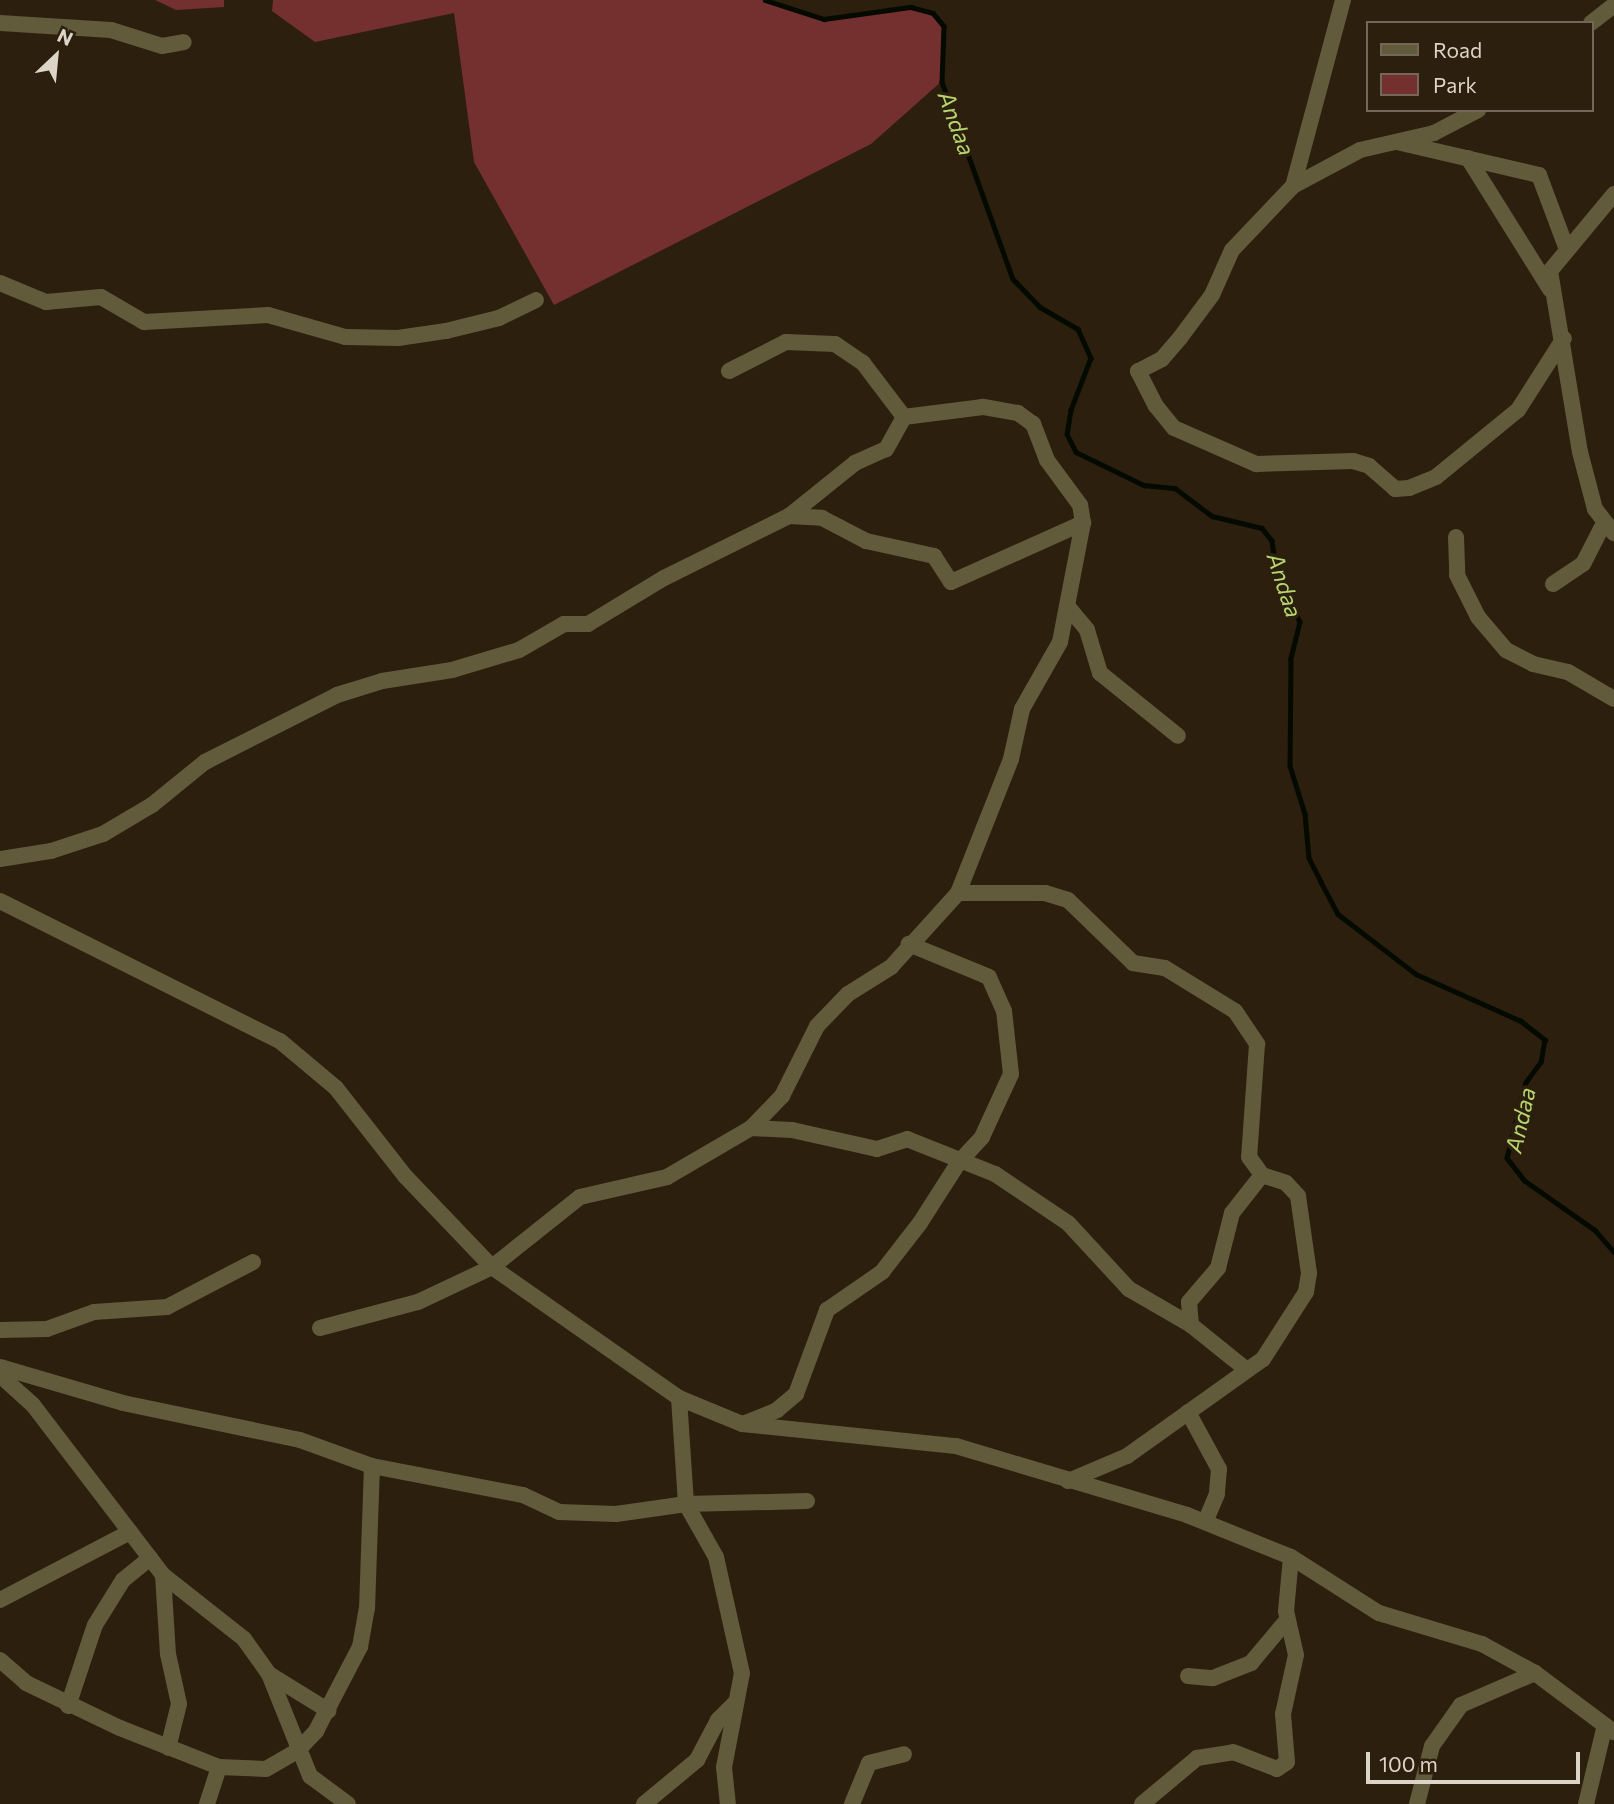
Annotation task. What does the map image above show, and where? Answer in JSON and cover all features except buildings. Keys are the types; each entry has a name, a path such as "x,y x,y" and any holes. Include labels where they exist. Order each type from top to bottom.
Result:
{"street":[{"path":"1293,186 1343,0"},
{"path":"1593,21 1614,5"},
{"path":"0,23 111,30 162,46 184,42"},
{"path":"1474,112 1434,133 1360,150 1293,186 1232,250 1212,295 1180,338 1162,359 1138,371 1174,428 1256,464 1353,461 1370,466 1395,489 1409,488 1436,477 1518,410 1564,338"},
{"path":"1397,142 1539,175 1566,247"},
{"path":"1468,158 1550,289"},
{"path":"1553,584 1583,564 1609,529 1567,400 1564,338 1550,289 1550,271 1566,247 1614,194"},
{"path":"0,283 46,302 101,297 144,322 268,315 345,337 398,338 446,331 499,318 536,300"},
{"path":"729,372 786,342 835,344 863,363 904,417"},
{"path":"320,1328 418,1302 492,1267 580,1197 667,1177 751,1128 782,1096 817,1026 848,994 891,967 958,892 1011,759 1022,709 1052,663 1068,607 1083,523 1080,505 1047,460 1038,432 1018,413 983,407 904,417"},
{"path":"0,859 51,851 103,834 152,805 205,762 337,695 382,681 452,670 519,650 564,624 589,624 664,578 789,516 855,463 886,449 904,417"},
{"path":"789,516 822,518 866,541 934,556 951,582 1083,523"},
{"path":"1456,537 1457,575 1478,617 1506,650 1518,659 1568,672 1614,699"},
{"path":"1068,607 1087,630 1100,673 1178,736"},
{"path":"958,892 1045,893 1068,900 1133,963 1165,968 1236,1011 1257,1044 1250,1157 1262,1175 1286,1183 1298,1196 1308,1273 1298,1310 1263,1359 1127,1456 1068,1481"},
{"path":"0,901 280,1041 336,1088 405,1176 492,1267 679,1398 742,1424 956,1446 1205,1522 1291,1557 1369,1609 1460,1634 1535,1673 1609,1728 1586,1804"},
{"path":"742,1424 777,1410 796,1394 828,1310 882,1272 959,1161 982,1137 1011,1074 1004,1011 985,973 953,967 909,944"},
{"path":"751,1128 792,1130 877,1149 907,1139 938,1147 959,1161 995,1174 1068,1223 1129,1289 1191,1325 1247,1370"},
{"path":"1191,1325 1189,1302 1213,1276 1232,1213 1262,1175"},
{"path":"0,1330 47,1329 93,1312 167,1307 253,1262"},
{"path":"4,1374 123,1403 300,1440 372,1466 523,1495 559,1512 615,1514 685,1504 807,1501"},
{"path":"4,1374 33,1405 163,1575 228,1623 269,1674 297,1751 310,1776 348,1804"},
{"path":"679,1398 685,1504 719,1572 742,1673 724,1767 728,1804"},
{"path":"1188,1412 1219,1469 1217,1494 1205,1522"},
{"path":"0,1660 26,1683 68,1706 168,1748 219,1768 266,1769 297,1751 329,1711 360,1647 367,1609 372,1466"},
{"path":"0,1600 130,1532"},
{"path":"1142,1804 1197,1758 1229,1752 1277,1769 1287,1762 1283,1714 1296,1655 1287,1620 1291,1557"},
{"path":"68,1706 95,1625 123,1580 150,1558"},
{"path":"163,1575 169,1654 179,1704 168,1748"},
{"path":"1188,1676 1213,1678 1251,1663 1287,1620"},
{"path":"1417,1804 1432,1746 1461,1705 1535,1673"},
{"path":"269,1674 329,1711"},
{"path":"644,1804 697,1760 718,1720 734,1704"},
{"path":"852,1804 869,1763 904,1755"},
{"path":"207,1804 219,1768"}],"green space":[{"path":"155,0 224,0 224,7 176,10"},
{"path":"273,0 765,0 824,19 911,7 933,13 944,26 942,81 871,144 554,305 474,162 454,13 315,42 272,11"}],"waterway":[{"name":"Andaa","path":"765,0 824,19 911,7 933,13 944,26 942,82 1013,279 1040,307 1078,329 1091,358 1071,410 1067,434 1076,452 1144,485 1175,488 1212,516 1262,528 1272,541 1276,571 1300,622 1291,659 1290,766 1305,814 1309,858 1338,914 1416,974 1521,1021 1545,1040 1541,1062 1526,1083 1507,1158 1524,1180 1595,1230 1614,1252"}]}
